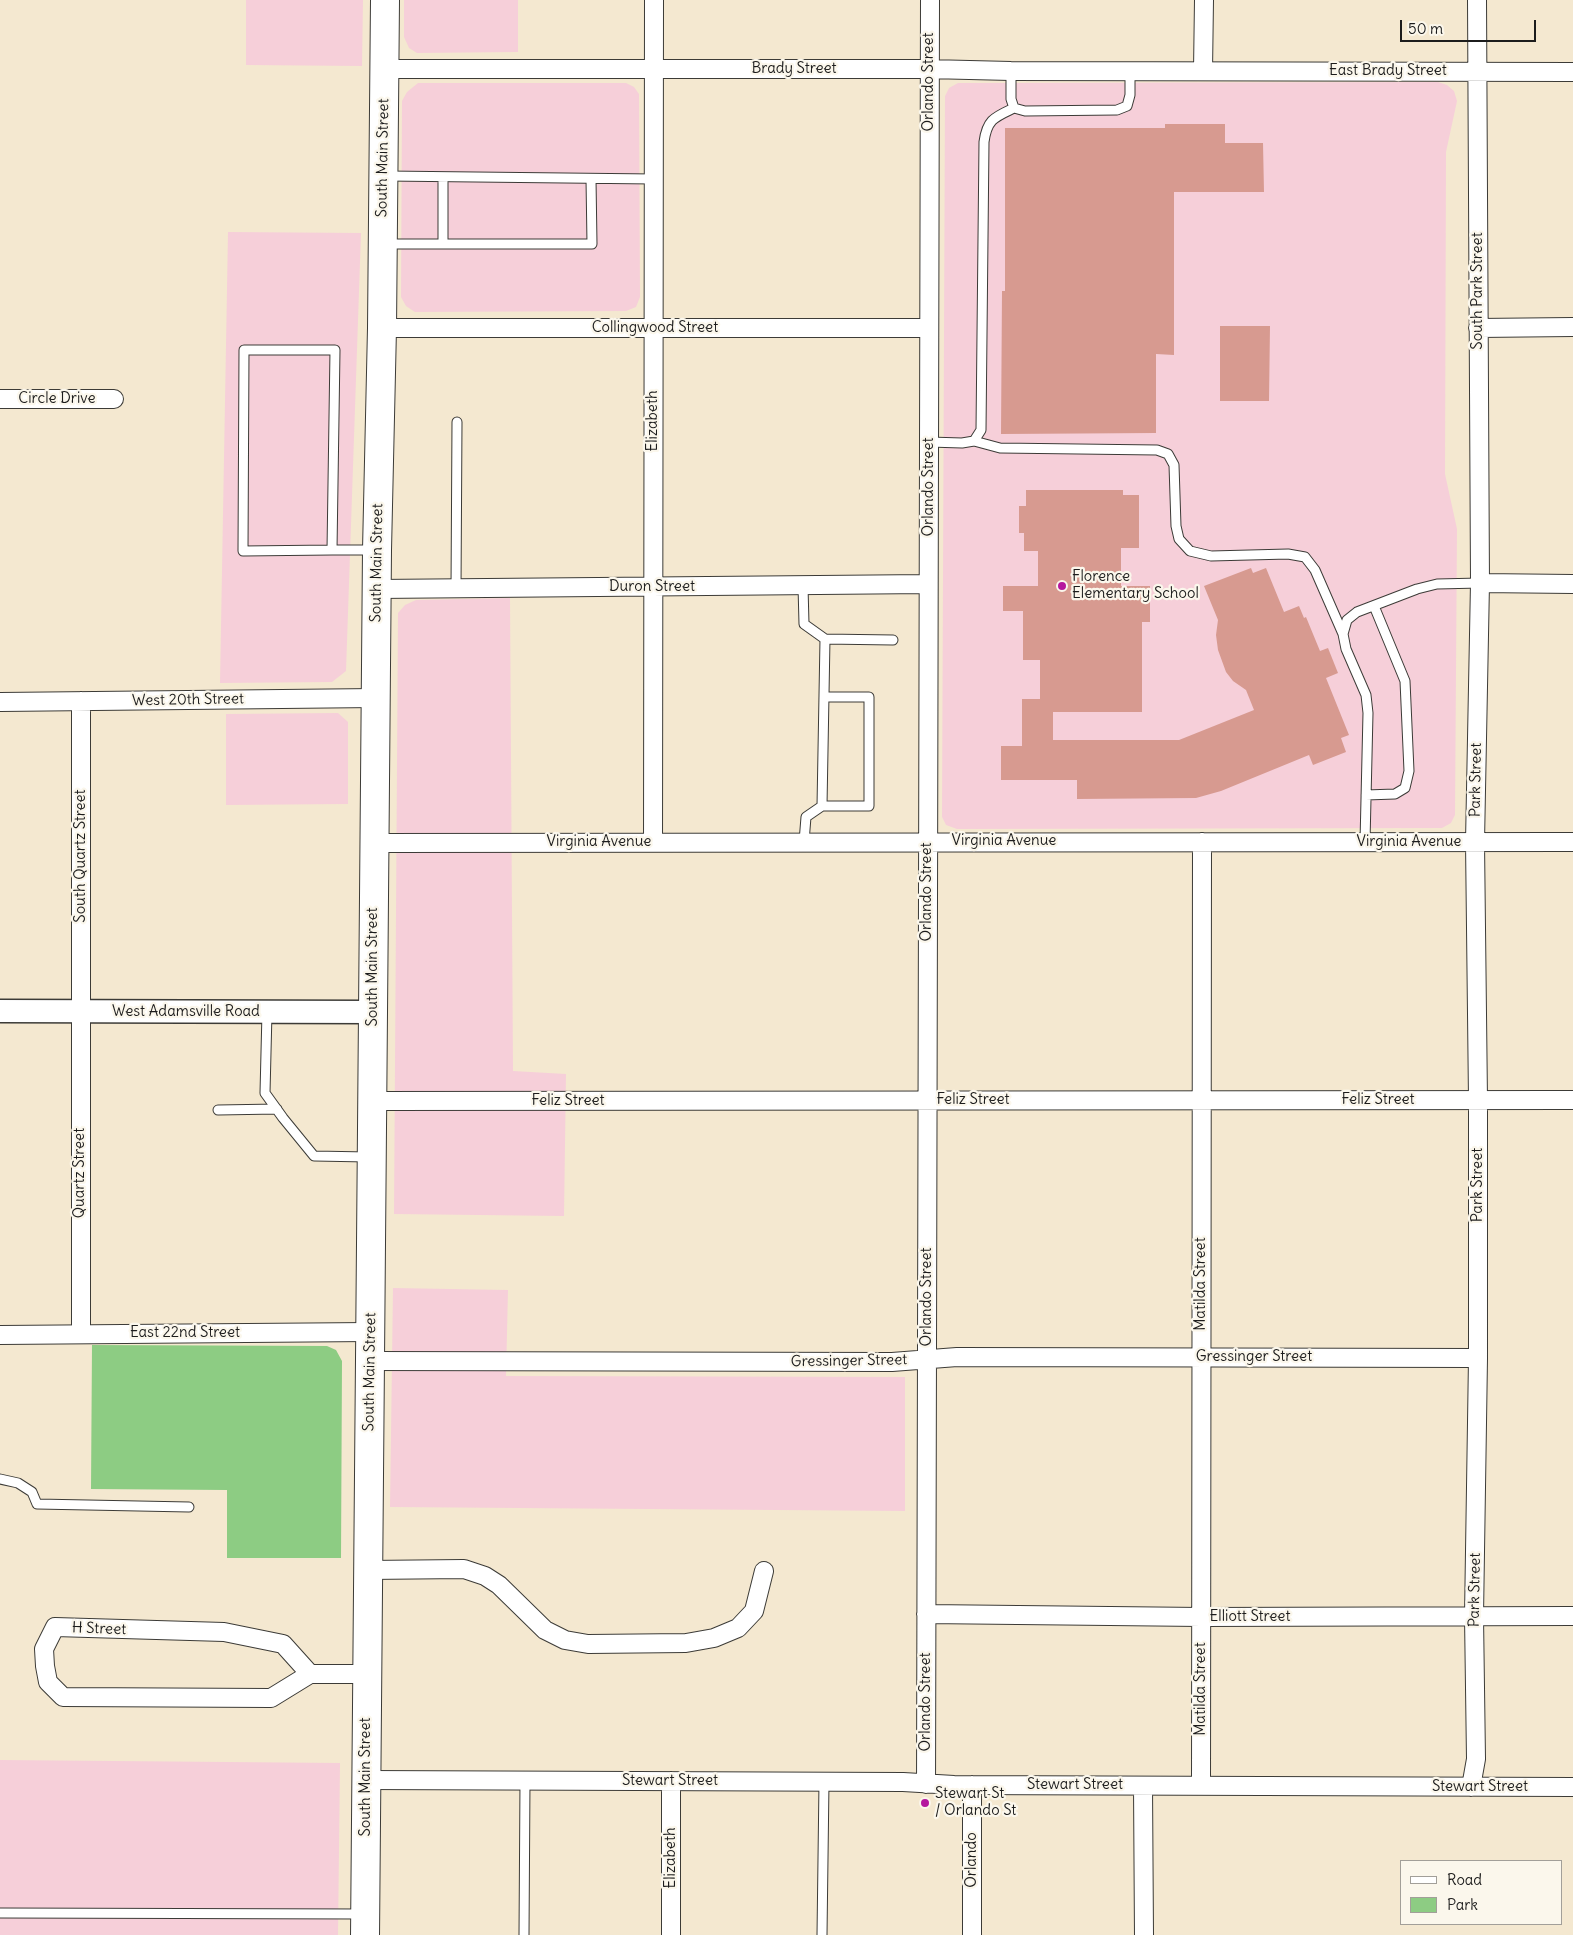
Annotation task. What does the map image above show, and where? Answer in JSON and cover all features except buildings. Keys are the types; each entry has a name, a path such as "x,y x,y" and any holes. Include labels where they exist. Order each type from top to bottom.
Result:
{"main road":[{"name":"South Main Street","path":"365,1925 376,590 382,328 385,0"}],"street":[{"name":"Elizabeth","path":"653,842 654,0"},
{"name":"Orlando Street","path":"926,1784 928,69 930,0"},
{"path":"1203,71 1204,0"},
{"name":"South Park Street","path":"1477,0 1480,583"},
{"name":"Brady Street","path":"384,69 654,68 1203,71"},
{"name":"East Brady Street","path":"1203,71 1573,72"},
{"path":"1478,328 1573,327"},
{"name":"Collingwood Street","path":"382,328 929,328"},
{"name":"Circle Drive","path":"0,399 114,399"},
{"path":"1480,583 1573,584"},
{"name":"Park Street","path":"1471,1786 1476,1759 1474,1616 1478,1358 1478,1100 1475,842 1480,583"},
{"name":"Duron Street","path":"376,590 928,584"},
{"name":"West 20th Street","path":"0,702 376,698"},
{"name":"South Quartz Street","path":"80,1011 81,701"},
{"name":"Virginia Avenue","path":"374,842 1573,842"},
{"name":"Matilda Street","path":"1200,1786 1202,842"},
{"name":"West Adamsville Road","path":"0,1011 373,1012"},
{"name":"Quartz Street","path":"80,1011 81,1334"},
{"name":"Feliz Street","path":"372,1101 1573,1100"},
{"name":"East 22nd Street","path":"0,1334 370,1332"},
{"name":"Gressinger Street","path":"370,1361 892,1362 956,1357 1478,1358"},
{"path":"367,1570 464,1569 485,1576 499,1586 545,1630 565,1640 588,1644 686,1643 714,1638 738,1628 754,1612 764,1571"},
{"name":"Elliott Street","path":"926,1614 1201,1617 1573,1616"},
{"name":"H Street","path":"55,1628 224,1632 283,1644 310,1674 271,1698 63,1697 48,1682 44,1649 55,1628"},
{"path":"310,1674 367,1674"},
{"name":"Stewart Street","path":"366,1780 1573,1787"},
{"name":"Elizabeth","path":"671,1781 671,1935"},
{"name":"Orlando","path":"972,1785 972,1935"},
{"path":"1143,1786 1144,1935"}],"lane":[{"path":"1010,71 1010,99 1014,108"},
{"path":"974,441 981,430 985,129 993,118 1014,108 1025,111 1117,110 1127,106 1130,95 1130,71"},
{"path":"383,176 654,179"},
{"path":"443,177 443,244"},
{"path":"383,244 592,244 591,179"},
{"path":"332,550 335,350 244,350 243,551 377,550"},
{"path":"456,422 456,589"},
{"path":"929,442 962,443 974,441 1000,448 1157,450 1168,454 1174,465 1176,526 1179,539 1190,551 1212,556 1288,554 1305,557 1315,570 1343,634 1346,649 1366,695 1368,714 1364,842"},
{"path":"1343,634 1347,620 1357,612 1424,587 1437,584 1480,583"},
{"path":"803,586 804,624 825,639 893,640"},
{"path":"1366,795 1395,794 1405,788 1409,771 1405,681 1374,606"},
{"path":"822,806 825,639"},
{"path":"804,842 806,817 822,806 869,806 869,697 824,696"},
{"path":"266,1012 265,1093 314,1156 372,1157"},
{"path":"218,1110 277,1109"},
{"path":"0,1479 18,1483 32,1492 37,1504 189,1507"},
{"path":"524,1781 524,1935"},
{"path":"822,1935 824,1782"},
{"path":"0,1913 365,1925"}],"shaded area":[{"path":"246,0 363,0 362,66 246,65"},
{"path":"404,0 518,0 518,52 417,53 409,48 404,37"},
{"path":"1438,82 1447,85 1454,91 1457,101 1446,152 1445,474 1457,529 1455,815 1451,823 1442,828 957,829 946,825 942,817 945,96 949,88 958,83"},
{"path":"418,83 626,83 634,87 639,94 640,297 636,307 626,311 415,312 406,306 401,297 402,101 407,92"},
{"path":"228,232 361,233 346,671 332,682 220,683"},
{"path":"510,598 513,1071 566,1074 564,1216 394,1214 398,613 405,605 416,600"},
{"path":"338,713 348,722 348,804 226,805 226,714"},
{"path":"393,1288 508,1290 506,1376 905,1377 905,1511 390,1507"},
{"path":"0,1760 340,1763 338,1935 0,1935"}],"green space":[{"path":"92,1345 327,1346 336,1350 342,1361 341,1558 227,1558 227,1490 91,1489"}],"place":[{"name":"Florence Elementary School","path":"1062,586"},
{"name":"Stewart St / Orlando St","path":"925,1803"}]}
